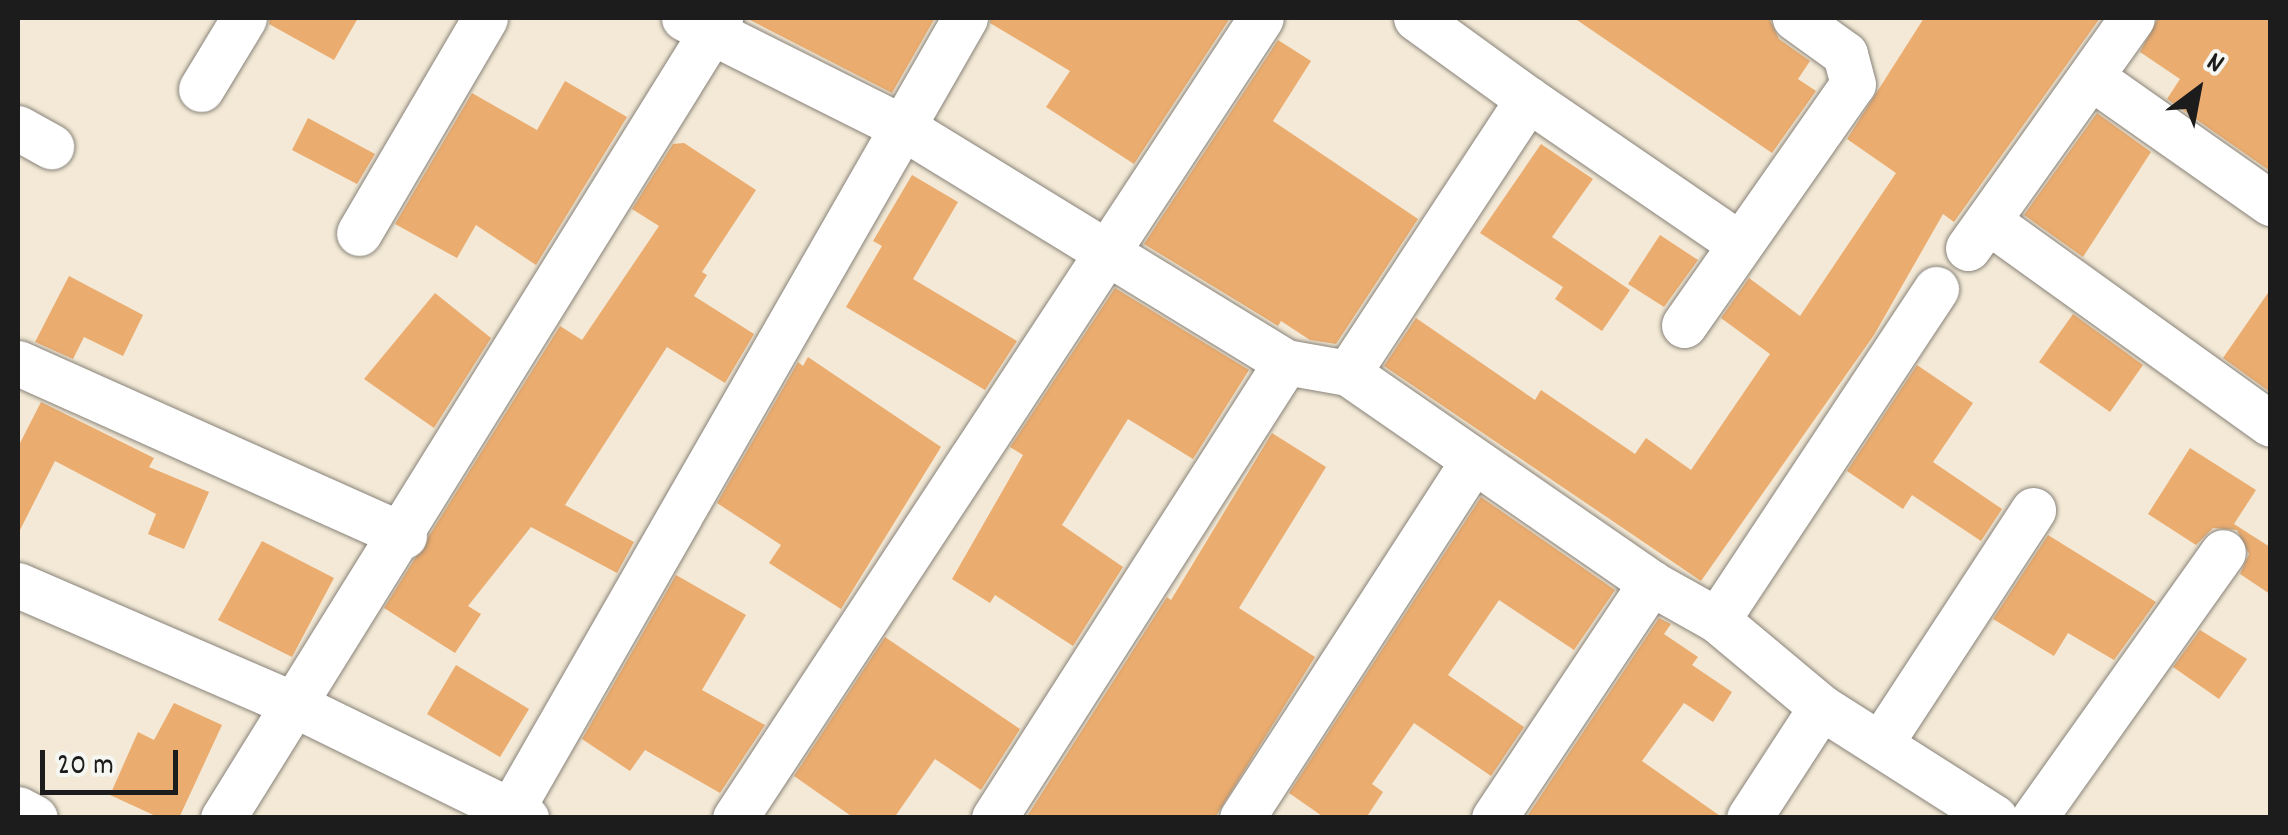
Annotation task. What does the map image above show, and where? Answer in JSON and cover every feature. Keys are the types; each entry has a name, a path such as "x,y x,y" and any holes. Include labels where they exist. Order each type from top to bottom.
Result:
{"street":[{"path":"202,88 244,18"},
{"path":"360,232 485,18"},
{"path":"18,585 290,702 518,814 965,18"},
{"path":"735,818 1261,18"},
{"path":"1416,18 1528,100 1740,244"},
{"path":"1684,325 1853,84 1845,54 1795,18"},
{"path":"2132,18 1978,235 2270,424"},
{"path":"223,818 290,702 404,536 705,22 904,128 1286,362 1348,373 1472,463 1651,583 1717,620 1821,707 1882,741 1989,816"},
{"path":"2091,77 2270,203"},
{"path":"1348,373 1528,100"},
{"path":"1717,620 1936,290"},
{"path":"18,362 404,536"},
{"path":"994,818 1286,362"},
{"path":"1242,818 1472,463"},
{"path":"1882,741 2033,510"},
{"path":"2034,818 2223,552"},
{"path":"1494,818 1651,583"},
{"path":"1749,818 1821,707"},
{"path":"18,809 35,818"}],"building":[{"path":"270,18 358,18 334,60 269,24"},
{"path":"746,18 935,18 892,93"},
{"path":"991,18 1230,18 1134,164 1046,107 1070,71 990,23"},
{"path":"1574,18 1769,18 1779,39 1810,61 1798,79 1816,91 1772,153"},
{"path":"1924,18 2100,18 1954,222 1943,214 1874,335 1701,581 1384,366 1416,318 1535,400 1541,390 1635,454 1646,438 1691,470 1770,354 1721,318 1749,278 1800,316 1896,173 1847,139"},
{"path":"2158,18 2270,18 2270,171 2167,99 2180,79 2140,52"},
{"path":"1278,40 1311,61 1273,121 1418,219 1336,344 1310,340 1281,321 1278,326 1144,244"},
{"path":"565,81 627,117 536,265 476,225 457,258 395,224 472,93 537,130"},
{"path":"2097,113 2151,152 2083,257 2024,215"},
{"path":"308,118 375,154 357,184 292,150"},
{"path":"684,143 756,190 702,272 707,275 694,296 754,334 725,383 667,347 565,505 634,542 617,573 531,527 468,606 481,614 455,653 384,608 560,326 582,340 659,226 632,209 673,144"},
{"path":"1541,144 1593,179 1552,237 1630,290 1602,331 1555,299 1563,287 1480,233"},
{"path":"912,175 958,202 913,279 1017,341 985,390 846,307 882,246 873,241"},
{"path":"1660,235 1698,260 1664,307 1628,284"},
{"path":"69,276 143,315 123,356 84,337 73,359 35,342"},
{"path":"1115,288 1249,370 1193,459 1128,419 1062,525 1123,567 1073,646 995,595 990,603 952,579 1023,455 1010,447"},
{"path":"2270,290 2270,392 2223,358"},
{"path":"435,293 491,338 434,428 364,379"},
{"path":"2073,314 2143,365 2110,412 2039,362"},
{"path":"808,357 941,447 841,609 769,563 781,545 717,503 798,362 803,366"},
{"path":"1917,365 1973,403 1933,462 2002,509 1981,541 1912,495 1903,509 1847,471"},
{"path":"41,402 154,458 149,467 209,492 184,549 148,534 156,514 55,461 18,534 18,447"},
{"path":"1272,433 1326,467 1239,608 1315,657 1216,816 1026,818 1167,597 1171,600"},
{"path":"2190,448 2256,490 2234,524 2270,547 2270,594 2240,574 2249,554 2237,530 2213,528 2196,545 2148,514"},
{"path":"1481,497 1615,590 1574,650 1499,600 1448,675 1524,727 1491,776 1414,723 1372,784 1383,792 1366,818 1325,818 1289,793"},
{"path":"2048,535 2156,602 2114,660 2068,633 2054,656 1993,619"},
{"path":"262,541 334,578 292,657 218,620"},
{"path":"676,575 746,615 702,690 765,725 720,793 645,750 630,771 582,739"},
{"path":"1659,618 1671,624 1664,634 1698,657 1692,665 1732,692 1713,722 1684,703 1642,761 1723,818 1526,818"},
{"path":"2200,630 2247,659 2219,699 2173,667"},
{"path":"885,637 1020,729 981,790 935,759 894,818 854,818 794,776"},
{"path":"456,665 529,709 500,757 427,714"},
{"path":"174,703 222,725 179,818 160,818 110,795 138,732 154,740"}]}
